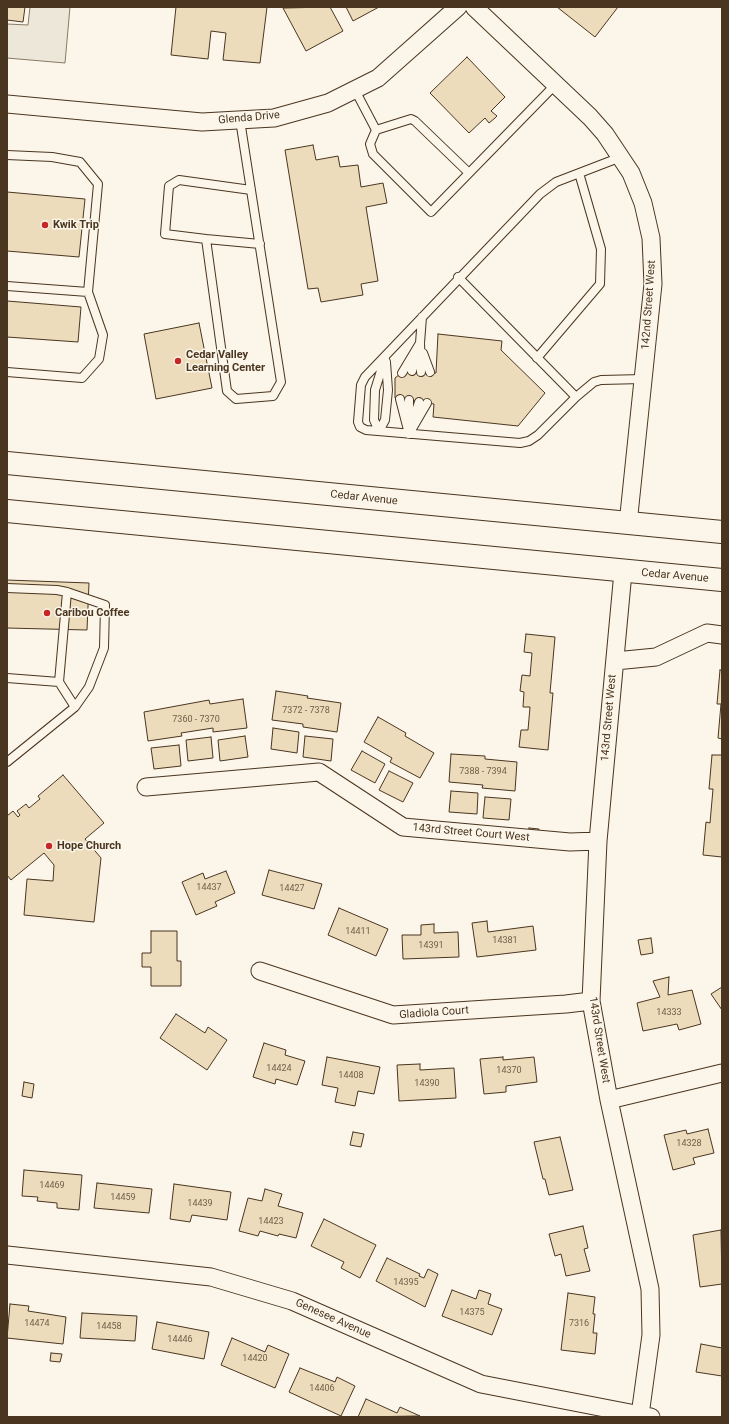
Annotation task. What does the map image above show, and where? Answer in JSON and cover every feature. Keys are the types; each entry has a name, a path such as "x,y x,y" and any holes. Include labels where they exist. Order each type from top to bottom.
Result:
{"highway":[{"name":"Cedar Avenue","path":"7,463 722,532"},
{"name":"Cedar Avenue","path":"7,511 623,572 722,580"}],"street":[{"name":"Glenda Drive","path":"7,104 202,122 274,118 328,103 378,78 458,7"},
{"name":"142nd Street West","path":"474,7 590,117 622,156 641,194 651,238 653,284 628,524"},
{"name":"143rd Street West","path":"623,572 598,841 591,1001 609,1100 650,1289 651,1335 645,1416"},
{"name":"143rd Street West","path":"615,661 656,657 708,633 722,635"},
{"name":"143rd Street Court West","path":"146,787 319,772 403,827 570,842 598,841"},
{"name":"Gladiola Court","path":"260,971 393,1015 566,1004 591,1001"},
{"path":"609,1100 722,1073"},
{"name":"Genesee Avenue","path":"7,1255 211,1277 292,1301 481,1384 645,1416"}],"lane":[{"path":"469,173 415,121 411,119 376,130 370,144 373,154 430,212 469,173 555,85"},
{"path":"355,90 376,130"},
{"path":"206,239 227,391 236,399 273,396 282,382 240,120"},
{"path":"7,155 52,157 80,162 98,184 88,292 103,335 99,359 82,378 7,372"},
{"path":"622,156 548,187 458,277 365,377 361,385 358,422 360,427 378,431 520,443 529,441 538,435 576,397 594,382 601,380 643,379"},
{"path":"537,358 600,284 601,249 579,173"},
{"path":"251,190 179,180 169,186 165,234 260,244"},
{"path":"458,277 576,397"},
{"path":"7,286 88,292"},
{"path":"422,317 420,343 422,372"},
{"path":"412,371 420,343"},
{"path":"420,343 430,372"},
{"path":"402,373 420,343"},
{"path":"378,431 385,420 388,390 386,355"},
{"path":"378,431 374,420 375,390 386,355"},
{"path":"400,399 409,434"},
{"path":"409,400 409,434"},
{"path":"409,434 423,402"},
{"path":"7,588 57,590 105,604 104,648 89,687 75,707 7,762"},
{"path":"66,592 59,682 75,707"},
{"path":"7,678 59,682"}],"shaded area":[{"path":"30,7 70,7 65,63 7,58 7,24 28,25"}],"building":[{"path":"7,7 25,7 23,22 7,20"},
{"path":"176,7 267,7 260,63 223,60 226,33 211,31 208,59 171,55"},
{"path":"330,7 343,31 306,51 283,8"},
{"path":"346,7 379,7 353,21"},
{"path":"557,7 618,7 595,37"},
{"path":"467,57 505,97 491,111 497,116 495,118 489,123 485,118 469,133 430,93"},
{"path":"313,145 316,160 338,156 340,167 358,165 361,187 383,183 387,203 366,207 378,281 361,284 363,295 321,302 318,288 308,289 285,150"},
{"name":"Kwik Trip","path":"7,192 85,199 79,257 7,251"},
{"path":"7,301 81,307 78,342 7,337"},
{"name":"Cedar Valley Learning Center","path":"199,323 212,388 156,399 144,334"},
{"path":"438,334 502,341 501,350 545,393 518,426 433,417 434,404 395,398 395,378 404,371 436,373"},
{"name":"Caribou Coffee","path":"7,580 89,583 87,630 7,628"},
{"path":"526,634 555,637 550,693 553,693 548,750 519,747 521,730 528,730 530,707 523,707 524,692 520,691 522,675 530,676 532,653 524,652"},
{"path":"720,670 722,670 722,739 718,738 721,704 717,704"},
{"path":"276,691 308,696 307,698 341,703 337,732 303,727 303,724 272,720"},
{"path":"243,699 247,728 213,732 213,728 181,733 182,736 148,741 144,712 209,700 210,704"},
{"path":"378,717 406,733 405,736 434,753 420,778 390,762 392,758 364,742"},
{"path":"273,728 299,732 297,753 271,749"},
{"path":"245,736 248,757 220,761 218,740"},
{"path":"305,736 333,739 331,761 303,757"},
{"path":"211,737 213,758 188,761 186,740"},
{"path":"179,745 181,766 154,769 151,748"},
{"path":"362,751 385,764 375,783 351,770"},
{"path":"451,754 485,756 485,759 517,762 515,791 482,788 483,785 449,782"},
{"path":"712,755 722,755 722,857 703,855 706,822 710,823 713,789 709,789"},
{"path":"389,771 413,783 403,802 379,790"},
{"name":"Hope Church","path":"63,775 104,823 85,839 101,858 94,922 24,915 27,879 53,881 54,865 44,853 11,880 7,875 7,816 13,811 18,817 20,815 17,811 26,804 29,808 40,799 38,796"},
{"path":"451,791 478,793 477,814 449,812"},
{"path":"485,797 511,799 509,820 483,818"},
{"path":"529,828 539,829 539,837 528,836"},
{"path":"269,870 322,884 314,909 262,895"},
{"path":"226,871 235,893 215,902 217,906 196,915 182,882 203,873 205,879"},
{"path":"339,908 388,929 376,956 328,935"},
{"path":"487,921 488,932 533,926 536,950 477,957 472,923"},
{"path":"434,924 434,933 458,932 459,957 403,959 402,935 421,935 421,925"},
{"path":"151,931 177,931 177,961 181,961 181,986 151,986 151,967 142,967 142,953 151,953"},
{"path":"651,938 653,953 641,955 638,940"},
{"path":"669,977 668,995 692,990 701,1024 679,1030 677,1024 643,1031 637,1003 660,997 653,981"},
{"path":"722,987 722,1010 711,994"},
{"path":"176,1014 205,1033 208,1027 227,1040 207,1070 160,1038"},
{"path":"264,1043 286,1050 285,1055 305,1061 297,1085 276,1079 275,1084 253,1077"},
{"path":"327,1057 380,1067 374,1094 358,1091 355,1106 335,1102 338,1088 322,1085"},
{"path":"503,1057 503,1060 534,1057 537,1082 506,1086 506,1092 484,1094 480,1059"},
{"path":"420,1064 420,1070 454,1068 456,1098 399,1101 397,1065"},
{"path":"24,1082 34,1084 32,1098 22,1096"},
{"path":"708,1129 714,1153 693,1158 695,1164 673,1170 664,1135 686,1130 687,1134"},
{"path":"353,1132 364,1134 361,1147 350,1145"},
{"path":"560,1137 573,1190 549,1195 545,1179 543,1179 534,1142"},
{"path":"24,1170 82,1175 79,1210 57,1208 57,1203 37,1201 38,1197 22,1196"},
{"path":"97,1183 152,1189 149,1213 94,1208"},
{"path":"174,1184 231,1192 227,1220 192,1215 190,1222 170,1219"},
{"path":"265,1189 282,1194 278,1206 303,1213 296,1238 279,1234 278,1236 260,1231 258,1236 239,1231 248,1198 262,1201"},
{"path":"324,1219 376,1245 360,1278 341,1268 344,1262 311,1246"},
{"path":"583,1226 588,1248 584,1249 590,1271 566,1276 561,1254 555,1256 549,1234"},
{"path":"721,1230 722,1284 700,1287 693,1235"},
{"path":"387,1258 420,1274 419,1276 424,1278 428,1269 438,1274 425,1307 376,1281"},
{"path":"452,1290 476,1299 479,1290 491,1294 488,1304 502,1309 492,1335 442,1316"},
{"path":"568,1293 595,1297 593,1333 597,1333 595,1354 561,1350"},
{"path":"10,1304 29,1306 28,1311 66,1317 63,1344 7,1338"},
{"path":"82,1313 137,1316 135,1341 80,1338"},
{"path":"157,1322 209,1332 204,1359 152,1349"},
{"path":"232,1338 265,1352 268,1345 289,1354 275,1388 221,1365"},
{"path":"701,1344 722,1348 722,1376 696,1372"},
{"path":"51,1353 62,1354 60,1362 50,1361"},
{"path":"300,1368 335,1382 337,1377 355,1386 341,1416 289,1392"},
{"path":"366,1399 397,1413 400,1407 420,1416 358,1417"}],"place":[{"name":"Kwik Trip","path":"45,225"},
{"name":"Cedar Valley Learning Center","path":"178,361"},
{"name":"Caribou Coffee","path":"47,613"},
{"name":"Hope Church","path":"49,846"}]}
